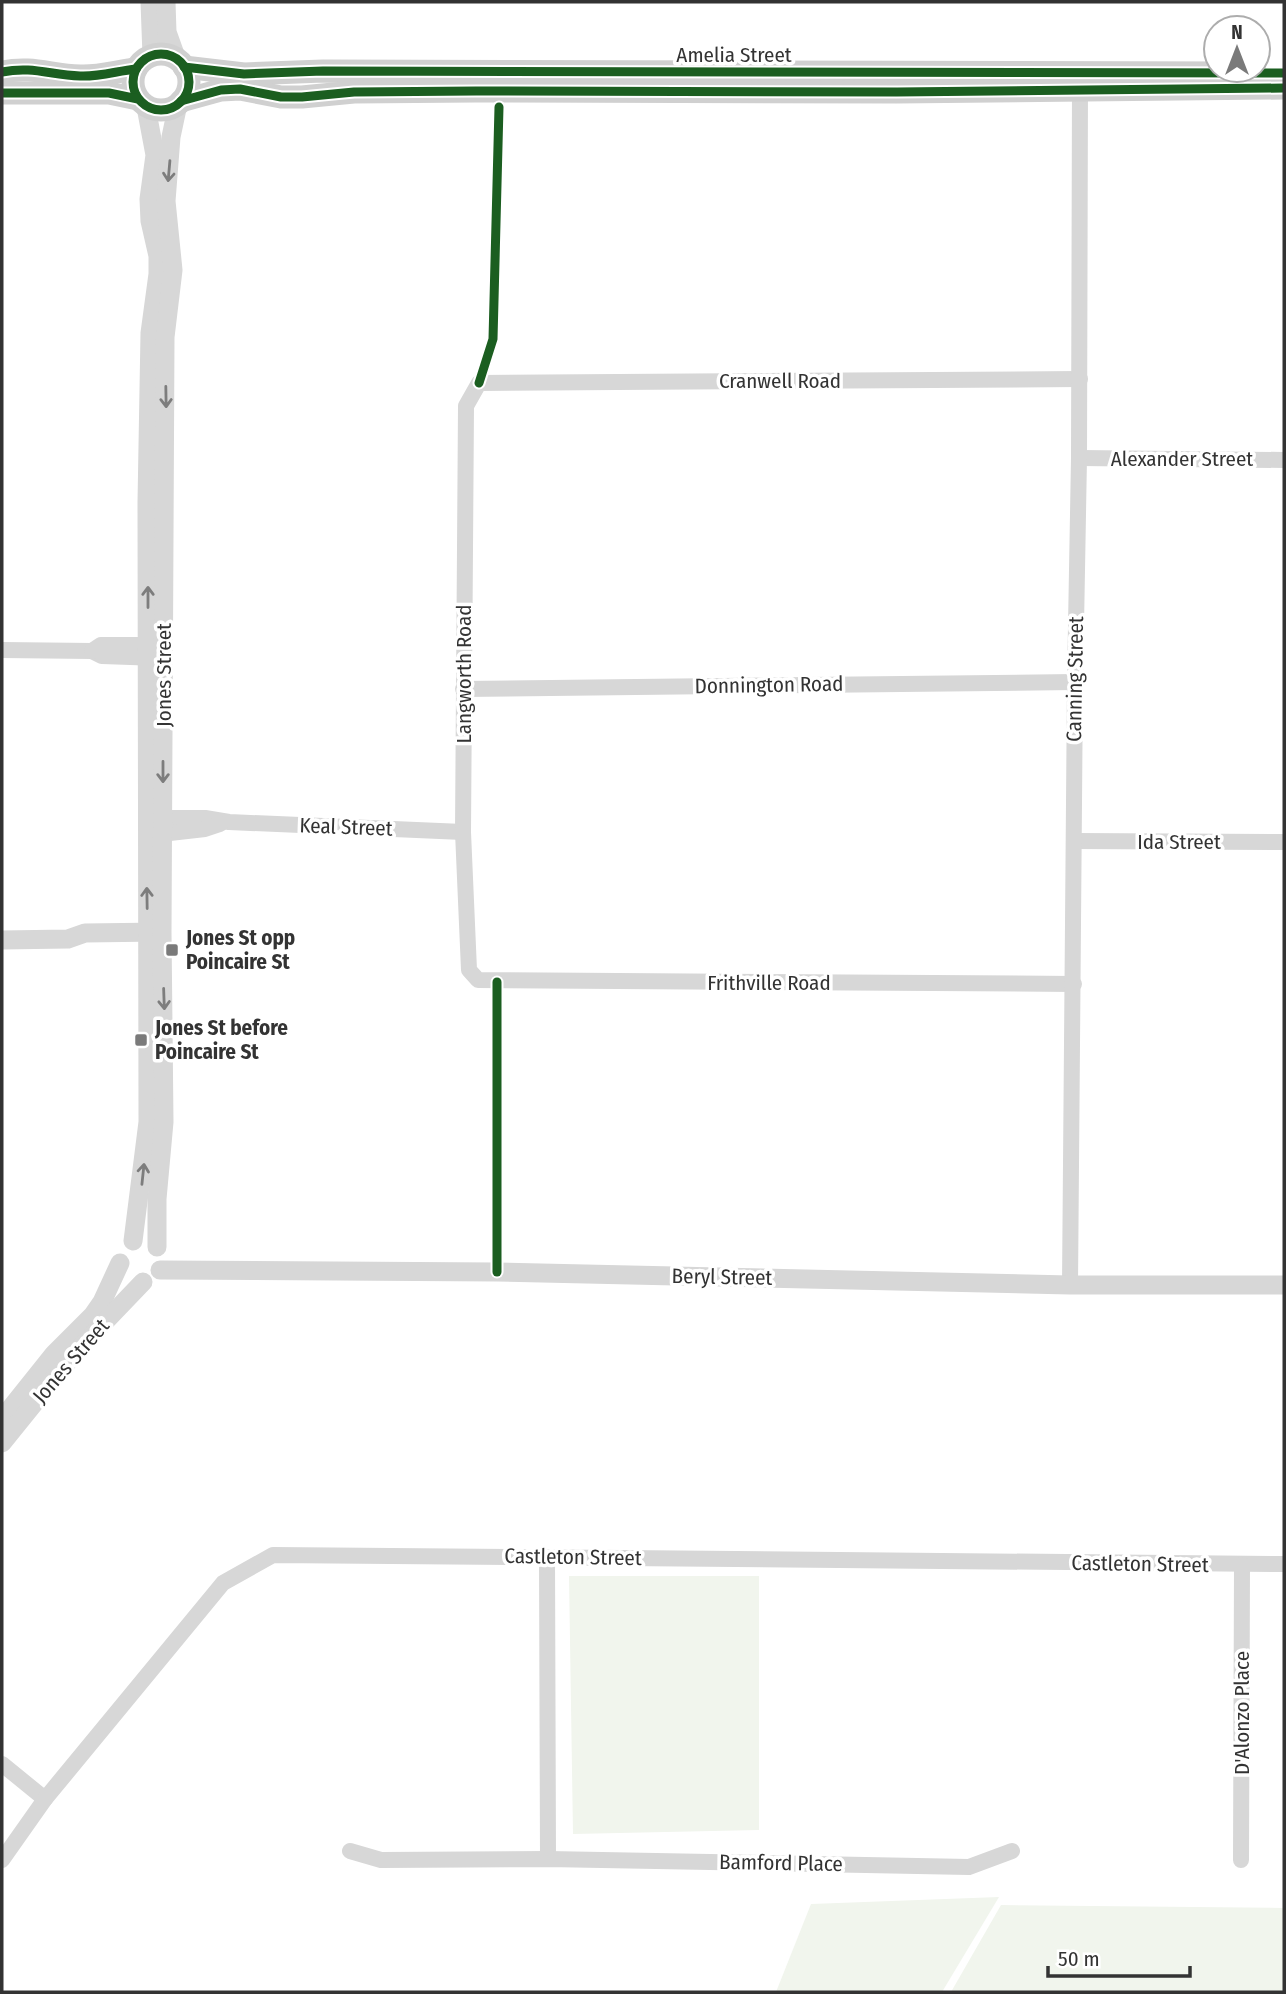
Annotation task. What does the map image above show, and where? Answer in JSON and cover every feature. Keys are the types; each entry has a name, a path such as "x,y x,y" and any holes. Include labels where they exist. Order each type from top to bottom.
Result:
{"main road":[{"path":"2,72 31,69 93,76 165,55 181,64 189,82 187,92 180,103 163,110 109,93 2,93"},
{"path":"142,103 133,85 144,62"},
{"name":"Amelia Street","path":"181,64 244,74 323,71 1080,81 1284,88"},
{"name":"Amelia Street","path":"180,103 221,90 240,89 281,97 354,92 463,91 897,92 1284,73"}],"street":[{"path":"144,62 150,2"},
{"path":"166,2 167,32 181,64"},
{"name":"Canning Street","path":"1069,1285 1080,379 1080,81"},
{"name":"Jones Street","path":"2,1419 54,1354 93,1315 120,1263 123,1250 134,1241 148,1122 155,939 155,651 149,374 150,333 158,256 150,220 149,199 155,155 142,103"},
{"name":"Jones Street","path":"155,651 165,337 173,270 166,201 171,136 180,103"},
{"name":"Cranwell Road","path":"479,383 1080,379"},
{"name":"Langworth Road","path":"469,970 463,832 466,405 479,383"},
{"name":"Alexander Street","path":"1079,458 1284,460"},
{"path":"2,650 92,651 102,656 155,651"},
{"name":"Donnington Road","path":"463,689 1075,682"},
{"name":"Keal Street","path":"155,827 205,818 229,822 463,832"},
{"name":"Ida Street","path":"1074,841 1284,842"},
{"path":"2,940 68,939 87,945 155,939"},
{"name":"Jones Street","path":"2,1443 73,1355 143,1282 150,1280 160,1270 162,1258 158,1247 157,1199 164,1122 155,939"},
{"name":"Frithville Road","path":"469,970 478,980 497,982 1074,984"},
{"path":"134,1241 146,1241 158,1247"},
{"path":"120,1263 125,1275 136,1282 143,1282"},
{"name":"Beryl Street","path":"160,1270 497,1272 1069,1285 1284,1285"},
{"name":"Castleton Street","path":"2,1860 45,1799 223,1583 273,1555 1284,1564"},
{"path":"547,1557 548,1859"},
{"name":"D'Alonzo Place","path":"1241,1860 1242,1565"},
{"path":"2,1764 45,1799"},
{"name":"Bamford Place","path":"350,1851 381,1860 548,1859 969,1867 1012,1851"}],"shaded area":[{"path":"569,1576 759,1576 759,1830 573,1834"},
{"path":"999,1897 942,1992 776,1992 811,1904"},
{"path":"1001,1905 1284,1908 1284,1992 951,1992"}],"cycle path":[{"path":"161,54 172,56 181,62 187,71 189,82 187,93 181,102 172,108 161,110 150,108 141,102 135,93 133,82 135,71 141,62 150,56 161,54"},
{"path":"184,67 244,74 323,71 1284,73"},
{"path":"2,72 32,70 87,76 136,69"},
{"path":"181,101 221,90 240,89 281,97 302,97 354,92 897,92 1284,88"},
{"path":"2,93 109,93 138,99"},
{"path":"479,383 493,339 499,107"},
{"path":"497,982 497,1272"}],"place":[{"name":"Jones St opp Poincaire St","path":"172,950"},
{"name":"Jones St before Poincaire St","path":"141,1040"}]}
